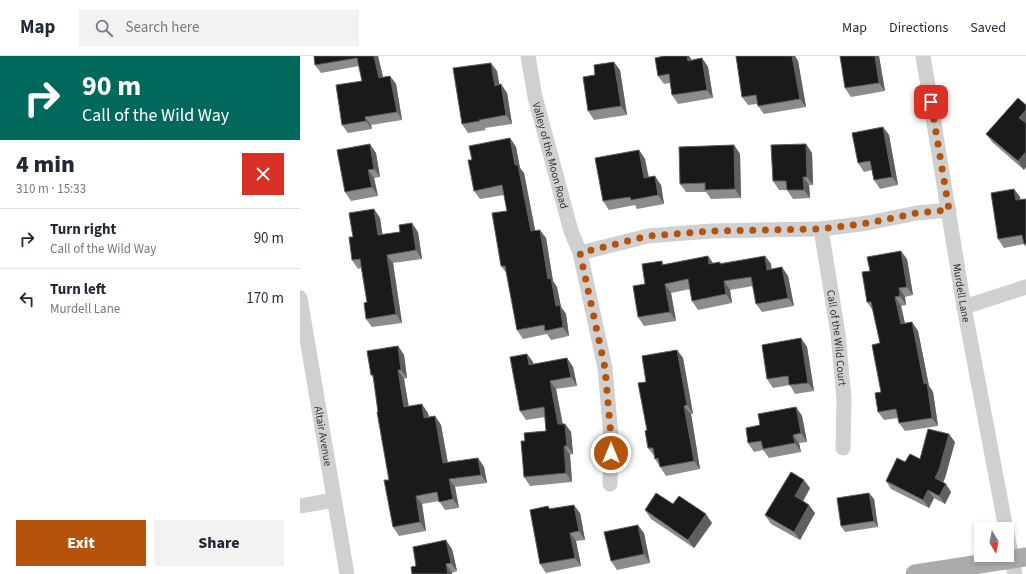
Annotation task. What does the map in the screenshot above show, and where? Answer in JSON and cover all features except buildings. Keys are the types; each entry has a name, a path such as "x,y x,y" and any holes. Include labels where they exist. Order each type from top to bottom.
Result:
{"main road":[{"path":"915,574 1018,563"}],"street":[{"name":"Valley of the Moon Road","path":"528,56 535,97 571,230 580,253 605,368 611,437 610,484"},
{"name":"Murdell Lane","path":"923,56 964,307 1005,522"},
{"path":"580,253 648,236 711,231 821,229 868,223 917,213 949,210"},
{"name":"Call of the Wild Court","path":"821,229 838,334 844,399 842,448"},
{"path":"964,307 1026,287"},
{"name":"Altair Avenue","path":"300,298 347,574"},
{"path":"300,506 334,500"},
{"path":"1014,552 1018,563"}],"route":[{"path":"611,453 605,368 580,253 648,236 711,231 821,229 868,223 917,213 949,210 931,102"}]}
